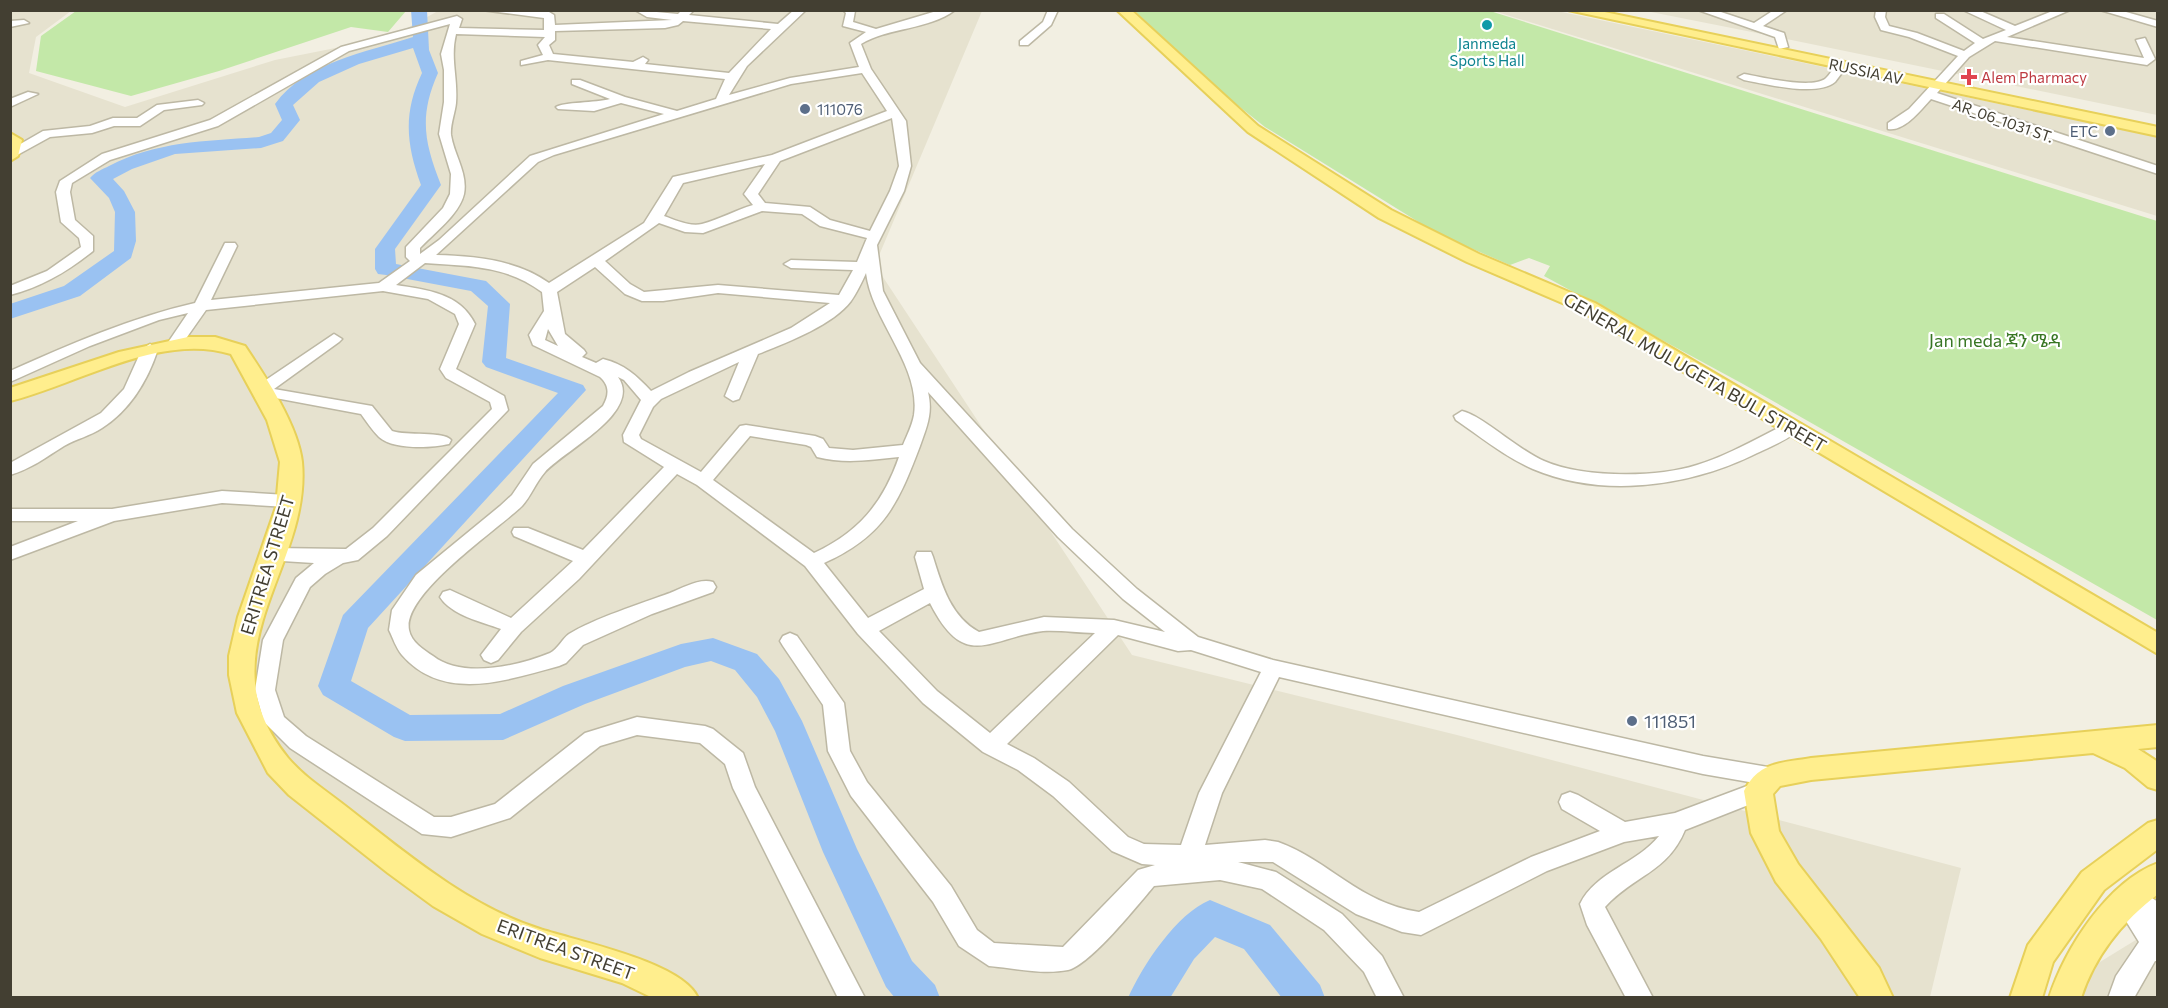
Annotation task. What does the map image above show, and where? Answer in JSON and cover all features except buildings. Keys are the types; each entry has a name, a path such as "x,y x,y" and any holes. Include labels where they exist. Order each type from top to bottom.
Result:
{"main road":[{"name":"GENERAL MULUGETA BULI STREET","path":"1123,10 1253,129 1341,188 1434,239 1588,307 2157,645"},
{"name":"RUSSIA AV","path":"1591,12 1783,48 1936,87 2157,125"},
{"name":"RUSSIA AV","path":"1591,12 1936,87 2157,132"},
{"path":"10,137 15,140 11,155"},
{"name":"ERITREA STREET","path":"10,395 150,349 175,344 209,342 228,345 238,351 285,436 291,470 287,501 273,555 243,640 243,676 250,718 268,751 289,778 382,854 447,901 520,936 577,953 663,984 682,998"},
{"path":"1877,998 1868,979 1832,928 1787,873 1765,833 1765,783 1811,769 2157,736"},
{"path":"2098,743 2134,760 2157,779"},
{"path":"2026,998 2039,955 2092,882 2157,832"},
{"path":"2065,998 2068,986 2095,936 2128,898 2157,876"}],"street":[{"path":"487,10 549,15 550,40 543,45 548,50 548,57"},
{"path":"640,10 647,14 685,14 780,27"},
{"path":"722,99 724,90 734,77 780,27 801,10"},
{"path":"848,10 850,13 847,24 876,32"},
{"path":"950,10 922,21 876,32 855,43 865,69 896,112 904,145 905,166 897,191 872,241 863,266 844,300 825,316 649,400 631,435 633,442 703,481 812,561 865,629 930,697 991,746 1026,764 1061,789 1120,844 1142,854 1190,856 1265,850 1278,852 1349,897 1402,923 1421,924 1539,864 1623,832 1676,823 1765,783"},
{"path":"1024,43 1047,23 1053,10"},
{"path":"1703,10 1732,15 1755,27 1782,36 1783,48"},
{"path":"1755,27 1782,10"},
{"path":"1881,10 1880,17 1885,28 1912,34 1965,55"},
{"path":"1968,10 2013,29"},
{"path":"1892,126 1913,112 1965,55 1982,43 2065,10"},
{"path":"2105,10 2157,24"},
{"path":"10,291 34,284 66,267 88,248 86,236 68,222 63,192 66,181 106,157 214,123 345,49 454,21 512,31 549,31 665,26 685,14"},
{"path":"1940,16 1982,43"},
{"path":"454,21 446,54 450,70 450,102 446,134 457,174 457,194 449,210 413,247 413,257 480,262 525,275 549,290 554,328 560,342 591,360 630,377 649,400"},
{"path":"10,24 24,23"},
{"path":"1994,38 2147,62 2150,59 2141,40"},
{"path":"525,63 548,57 636,60 734,77"},
{"path":"1744,76 1774,83 1820,83 1829,81 1841,66"},
{"path":"386,285 423,259 470,220 534,159 722,99 790,81 865,69"},
{"path":"576,82 621,99 676,114"},
{"name":"AR_06_1031 ST.","path":"1936,87 2157,170"},
{"path":"10,104 32,94"},
{"path":"562,107 594,107 621,99"},
{"path":"11,155 47,134 92,129 113,122 140,122 161,107 198,103"},
{"path":"549,290 656,218 678,180 776,158 896,112"},
{"path":"761,207 751,194 776,158"},
{"path":"656,218 685,228 703,229 733,215 761,207 805,210 825,223 872,241"},
{"path":"812,561 832,553 881,516 893,497 922,417 921,399 913,366 876,291 872,241"},
{"path":"175,344 201,306 230,246"},
{"path":"596,260 635,294 645,298 699,289 718,289 844,300"},
{"path":"791,264 863,266"},
{"path":"10,377 127,326 201,306 386,285 432,295 460,311 467,324 448,369 452,375 498,400 500,410 381,532 351,555 314,562 273,555"},
{"path":"553,309 537,335 538,342 606,374 614,382 617,397 610,409 539,468 518,499 423,580 402,610 399,630 409,649 437,671 461,677 498,675 559,658 576,640 645,609 706,587"},
{"path":"260,391 334,339"},
{"path":"10,469 31,462 58,442 97,424 130,392 142,375 150,349"},
{"path":"733,396 752,350"},
{"path":"913,366 1065,534 1130,594 1191,642 1273,668 1702,765 1765,783"},
{"path":"260,391 366,410 386,435 398,439 443,440"},
{"path":"1462,416 1497,441 1548,469 1570,474 1659,479 1699,471 1794,428"},
{"path":"703,481 746,430 809,440 817,444 823,453 838,456 909,450"},
{"path":"491,655 514,627 552,594 675,466"},
{"path":"10,515 112,515 222,498 287,501"},
{"path":"10,554 112,515"},
{"path":"521,532 586,559"},
{"path":"924,557 934,592 952,622 966,636 977,640 1044,624 1114,627 1178,643 1191,642"},
{"path":"314,562 273,640 265,690 275,722 298,742 430,827 452,827 502,812 593,739 637,726 705,735 735,759 744,788 852,998"},
{"path":"865,629 934,592"},
{"path":"450,597 457,603 514,627"},
{"path":"991,746 1114,627"},
{"path":"790,641 833,703 839,751 859,789 942,894 968,938 989,954 1053,960 1069,958 1097,932 1146,878 1160,874 1220,869 1268,880 1333,922 1373,964 1391,998"},
{"path":"1190,856 1202,813 1218,776 1251,717 1273,668"},
{"path":"1570,802 1623,832"},
{"path":"1640,998 1596,917 1592,903 1599,895 1643,867 1659,852 1667,844 1676,823"},
{"path":"2128,898 2157,917"},
{"path":"2121,998 2125,985 2155,947 2128,898"}],"shaded area":[{"path":"10,11 71,11 36,37 29,73 125,107 275,60 391,37 438,11 982,11 875,265 1132,655 1457,735 1961,868 1930,997 11,997"},
{"path":"1494,11 1557,11 2157,137 2157,216"},
{"path":"1646,11 2157,11 2157,115 1772,36"},
{"path":"2157,927 2157,997 2075,998 2082,973"}],"green space":[{"path":"76,11 406,11 388,32 351,27 219,71 131,96 36,71 41,36"},
{"name":"Jan meda ጃን ሜዳ","path":"1135,11 1490,11 2157,221 2157,620 1743,384 1544,276 1550,266 1529,258 1510,265 1438,234 1265,127 1212,85"}],"waterway":[{"path":"419,10 421,40"},
{"path":"10,312 72,291 124,254 127,230 125,212 117,195 100,178 125,165 173,149 261,142 277,137 291,120 284,104 313,78 353,61 421,40"},
{"path":"421,40 422,57 430,73 418,103 416,129 417,142 431,185 385,249 386,269 478,286 499,304 494,362 574,390 354,623 334,686 405,728 503,727 574,695 681,656 713,649 746,662 768,688 791,730 841,852 899,974 921,998"},
{"path":"1147,998 1181,947 1210,917 1257,937 1306,998"}],"place":[{"name":"Janmeda Sports Hall","path":"1487,25"},
{"name":"Alem Pharmacy","path":"1969,77"},
{"name":"111076","path":"805,109"},
{"name":"ETC","path":"2110,131"},
{"name":"111851","path":"1632,721"}]}
